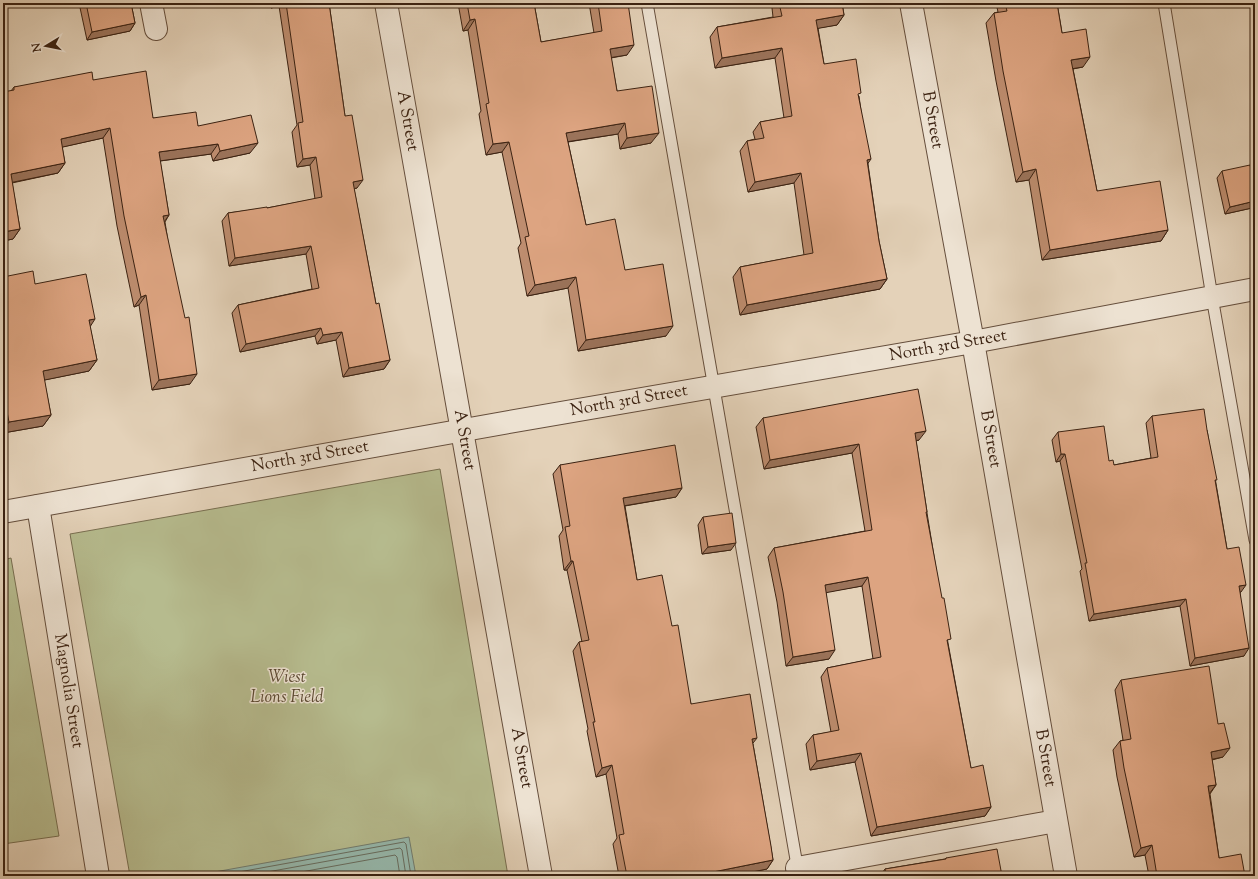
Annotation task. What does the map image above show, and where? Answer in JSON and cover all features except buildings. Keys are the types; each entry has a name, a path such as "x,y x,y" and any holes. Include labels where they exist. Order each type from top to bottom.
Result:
{"street":[{"path":"151,3 156,29"},
{"name":"A Street","path":"386,3 541,876"},
{"name":"B Street","path":"911,3 973,342 1066,876"},
{"name":"North 3rd Street","path":"3,512 462,430 973,342 1255,289"},
{"name":"Magnolia Street","path":"38,506 98,876"},
{"path":"798,872 1056,821"}],"lane":[{"path":"647,3 798,872"},
{"path":"1164,3 1212,297 1255,540"}],"green space":[{"name":"Wiest Lions Field","path":"440,469 508,876 130,876 70,534"},
{"path":"11,558 59,836 3,844 3,560"}],"water":[{"path":"409,837 416,876 198,875"}]}
